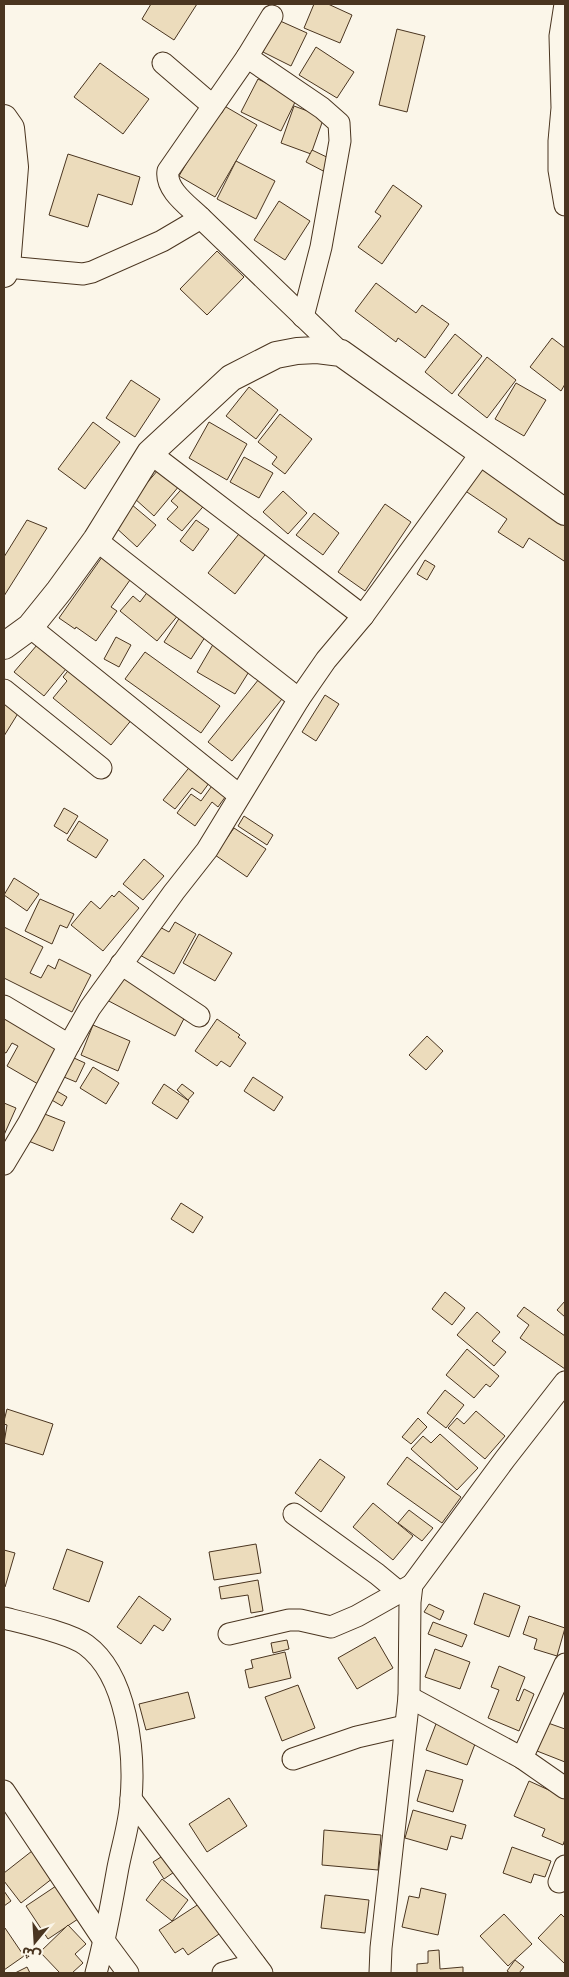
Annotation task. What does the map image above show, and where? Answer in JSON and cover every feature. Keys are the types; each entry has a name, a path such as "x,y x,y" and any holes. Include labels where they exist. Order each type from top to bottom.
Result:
{"main road":[{"path":"4,118 11,128 15,167 5,270"},
{"path":"4,646 30,628 96,540 150,453 231,378 276,355 318,350 341,353 565,512"}],"street":[{"path":"564,4 560,36 562,108 559,170 565,205"},
{"path":"272,16 247,57 168,171 167,178 169,184 179,196 341,353"},
{"path":"247,57 322,108 339,123 340,141 323,238 303,317"},
{"path":"163,63 213,106"},
{"path":"5,270 83,274 92,272 162,240 201,218"},
{"path":"4,1164 28,1124 90,1008 207,850 298,699 326,660 363,616 482,452"},
{"path":"150,453 363,616"},
{"path":"96,540 298,699"},
{"path":"30,628 239,795"},
{"path":"4,690 101,768"},
{"path":"121,964 199,1016"},
{"path":"4,1006 69,1045"},
{"path":"229,1634 289,1620 300,1620 331,1627 342,1624 406,1589 565,1382"},
{"path":"294,1514 377,1574 406,1589 410,1602 409,1697 381,1948 380,1973"},
{"path":"4,1618 56,1633 85,1644 106,1664 121,1695 130,1744 132,1800 105,1942 96,1973"},
{"path":"522,1758 565,1664"},
{"path":"409,1697 522,1758 565,1788"},
{"path":"293,1759 357,1737 405,1726"},
{"path":"4,1791 105,1942 128,1973"},
{"path":"132,1800 259,1969"},
{"path":"223,1973 259,1969"}],"building":[{"path":"151,4 197,4 174,40 142,19"},
{"path":"314,4 328,4 352,15 340,43 304,28"},
{"path":"278,20 307,33 291,66 263,52"},
{"path":"397,29 425,36 407,112 379,105"},
{"path":"316,47 354,72 337,98 299,75"},
{"path":"100,63 149,99 123,134 74,97"},
{"path":"258,79 297,98 281,131 241,112"},
{"path":"221,104 257,125 215,197 179,176"},
{"path":"294,106 324,117 311,154 281,143"},
{"path":"312,150 335,161 329,174 306,162"},
{"path":"68,154 140,177 132,205 98,194 88,227 49,215"},
{"path":"236,161 275,181 256,219 217,199"},
{"path":"393,185 422,206 382,264 358,247 381,216 375,212"},
{"path":"279,201 310,221 285,260 254,240"},
{"path":"217,251 244,277 207,315 180,289"},
{"path":"376,283 416,313 422,305 449,324 425,358 398,338 396,342 355,311"},
{"path":"455,334 482,356 452,394 425,372"},
{"path":"552,338 565,348 565,384 561,391 530,367"},
{"path":"487,357 516,380 487,418 458,395"},
{"path":"131,380 160,399 135,437 106,418"},
{"path":"516,383 546,400 524,436 495,419"},
{"path":"249,387 278,410 256,439 226,416"},
{"path":"280,414 312,439 285,474 272,464 277,457 258,442"},
{"path":"93,422 120,442 85,489 58,469"},
{"path":"209,422 247,444 227,480 189,458"},
{"path":"170,456 190,473 154,516 134,498"},
{"path":"244,457 273,473 259,498 230,482"},
{"path":"482,464 565,520 564,561 529,538 523,548 498,532 507,519 464,490"},
{"path":"187,483 208,501 182,531 167,519 178,507 171,501"},
{"path":"283,491 307,513 288,534 263,512"},
{"path":"131,504 156,525 137,547 113,525"},
{"path":"385,504 411,522 365,591 338,572"},
{"path":"314,513 339,533 323,555 296,535"},
{"path":"27,520 47,528 4,596 4,557"},
{"path":"196,520 209,529 193,551 180,541"},
{"path":"242,530 268,551 235,594 208,573"},
{"path":"107,550 137,570 111,607 117,611 96,641 59,618"},
{"path":"425,560 435,566 427,580 417,574"},
{"path":"149,590 179,614 157,641 120,611 133,596 140,602"},
{"path":"180,617 207,634 191,659 164,642"},
{"path":"116,637 131,645 119,667 104,659"},
{"path":"215,641 250,670 235,694 197,672"},
{"path":"37,645 66,669 44,696 14,672"},
{"path":"145,652 220,706 201,733 125,679"},
{"path":"71,667 133,718 111,745 53,698 67,681 63,677"},
{"path":"259,679 282,699 232,761 208,742"},
{"path":"4,695 22,707 4,736"},
{"path":"325,695 339,704 316,741 302,732"},
{"path":"192,764 212,779 201,794 192,788 175,809 163,800"},
{"path":"214,783 228,793 218,807 212,802 195,826 177,813 191,794 201,801"},
{"path":"64,808 78,816 67,834 54,826"},
{"path":"244,816 273,835 267,845 238,826"},
{"path":"79,821 108,840 96,858 67,840"},
{"path":"234,828 266,849 247,877 215,855"},
{"path":"144,859 164,876 143,900 123,884"},
{"path":"14,878 39,894 27,911 4,895"},
{"path":"119,891 139,908 103,951 71,925 91,901 100,909 112,895 114,897"},
{"path":"40,899 74,914 67,928 60,925 52,944 25,931"},
{"path":"175,922 196,934 174,974 138,954 154,924 169,932"},
{"path":"4,927 43,947 30,973 41,978 48,965 55,969 59,959 91,975 72,1012 4,978"},
{"path":"199,934 232,953 215,981 183,963"},
{"path":"121,968 191,1005 175,1036 105,999"},
{"path":"4,1018 58,1048 38,1084 7,1066 18,1046 12,1043 6,1053 4,1052"},
{"path":"217,1019 240,1035 238,1037 246,1043 230,1067 221,1061 217,1066 195,1051"},
{"path":"93,1025 130,1041 118,1071 81,1055"},
{"path":"427,1036 443,1051 426,1070 409,1055"},
{"path":"74,1058 85,1063 76,1082 64,1077"},
{"path":"93,1067 119,1083 106,1104 80,1088"},
{"path":"253,1077 283,1097 274,1111 244,1091"},
{"path":"164,1084 189,1101 177,1119 152,1103"},
{"path":"182,1084 194,1093 188,1100 177,1090"},
{"path":"55,1090 67,1097 62,1106 50,1099"},
{"path":"4,1103 16,1108 4,1135"},
{"path":"37,1111 65,1122 53,1151 26,1140"},
{"path":"181,1203 203,1217 193,1233 171,1219"},
{"path":"445,1292 465,1308 452,1325 432,1309"},
{"path":"565,1301 565,1317 557,1310"},
{"path":"524,1307 565,1336 565,1369 520,1338 529,1325 517,1316"},
{"path":"477,1312 500,1332 492,1341 506,1352 494,1366 457,1335"},
{"path":"467,1349 499,1376 490,1387 486,1384 474,1398 446,1375"},
{"path":"445,1390 464,1405 446,1428 427,1413"},
{"path":"7,1409 53,1424 43,1455 4,1443 7,1425 4,1424 4,1421"},
{"path":"476,1411 505,1436 485,1459 448,1428 457,1418 464,1424"},
{"path":"418,1418 427,1427 411,1444 402,1437"},
{"path":"440,1434 478,1468 457,1490 411,1449 423,1436 431,1443"},
{"path":"407,1457 461,1497 442,1523 387,1484"},
{"path":"320,1459 345,1477 321,1512 295,1493"},
{"path":"373,1503 413,1536 393,1560 353,1527"},
{"path":"409,1510 433,1528 422,1541 398,1523"},
{"path":"256,1544 261,1573 214,1580 209,1552"},
{"path":"67,1549 103,1562 89,1602 53,1589"},
{"path":"4,1550 15,1553 5,1587 4,1587"},
{"path":"258,1580 263,1611 251,1613 248,1595 221,1599 219,1587"},
{"path":"484,1593 520,1606 509,1637 474,1624"},
{"path":"139,1596 171,1619 163,1631 154,1625 141,1644 117,1627"},
{"path":"429,1604 444,1611 440,1620 424,1612"},
{"path":"529,1616 565,1628 557,1656 534,1649 537,1639 523,1634"},
{"path":"433,1622 467,1635 462,1647 428,1634"},
{"path":"375,1637 393,1668 357,1689 338,1658"},
{"path":"287,1640 289,1649 273,1653 271,1643"},
{"path":"435,1649 470,1662 460,1689 425,1677"},
{"path":"285,1652 291,1678 249,1688 245,1670 253,1668 251,1660"},
{"path":"499,1666 525,1677 516,1700 519,1701 524,1689 534,1694 519,1731 488,1718 499,1690 491,1687"},
{"path":"298,1685 315,1728 282,1741 265,1697"},
{"path":"188,1692 195,1718 146,1730 139,1704"},
{"path":"439,1716 480,1731 467,1765 426,1750"},
{"path":"548,1723 565,1729 565,1762 537,1751"},
{"path":"426,1770 463,1780 453,1812 417,1801"},
{"path":"529,1781 562,1796 565,1790 565,1839 563,1845 542,1836 545,1829 514,1816"},
{"path":"229,1798 247,1826 207,1852 189,1824"},
{"path":"413,1810 466,1825 462,1839 451,1836 447,1850 405,1838"},
{"path":"324,1830 381,1835 378,1870 322,1865"},
{"path":"512,1847 551,1861 545,1877 534,1874 531,1883 503,1873"},
{"path":"32,1851 53,1878 21,1903 4,1881 4,1873"},
{"path":"169,1852 180,1868 164,1879 153,1862"},
{"path":"162,1879 188,1900 172,1921 146,1900"},
{"path":"59,1884 81,1917 48,1939 26,1906"},
{"path":"421,1888 446,1894 438,1935 402,1927 409,1896 419,1898"},
{"path":"4,1891 11,1901 4,1906"},
{"path":"325,1895 369,1900 365,1933 321,1928"},
{"path":"205,1900 225,1930 188,1955 183,1948 175,1953 159,1930"},
{"path":"504,1914 532,1944 508,1966 480,1936"},
{"path":"561,1914 565,1918 565,1964 538,1938"},
{"path":"68,1925 86,1944 75,1954 83,1963 72,1973 60,1973 40,1952"},
{"path":"4,1929 24,1956 4,1970"},
{"path":"439,1950 440,1969 463,1967 463,1973 417,1973 417,1964 428,1963 428,1951"},
{"path":"515,1960 524,1967 519,1973 510,1973 507,1971"},
{"path":"27,1967 30,1973 15,1973"}]}
